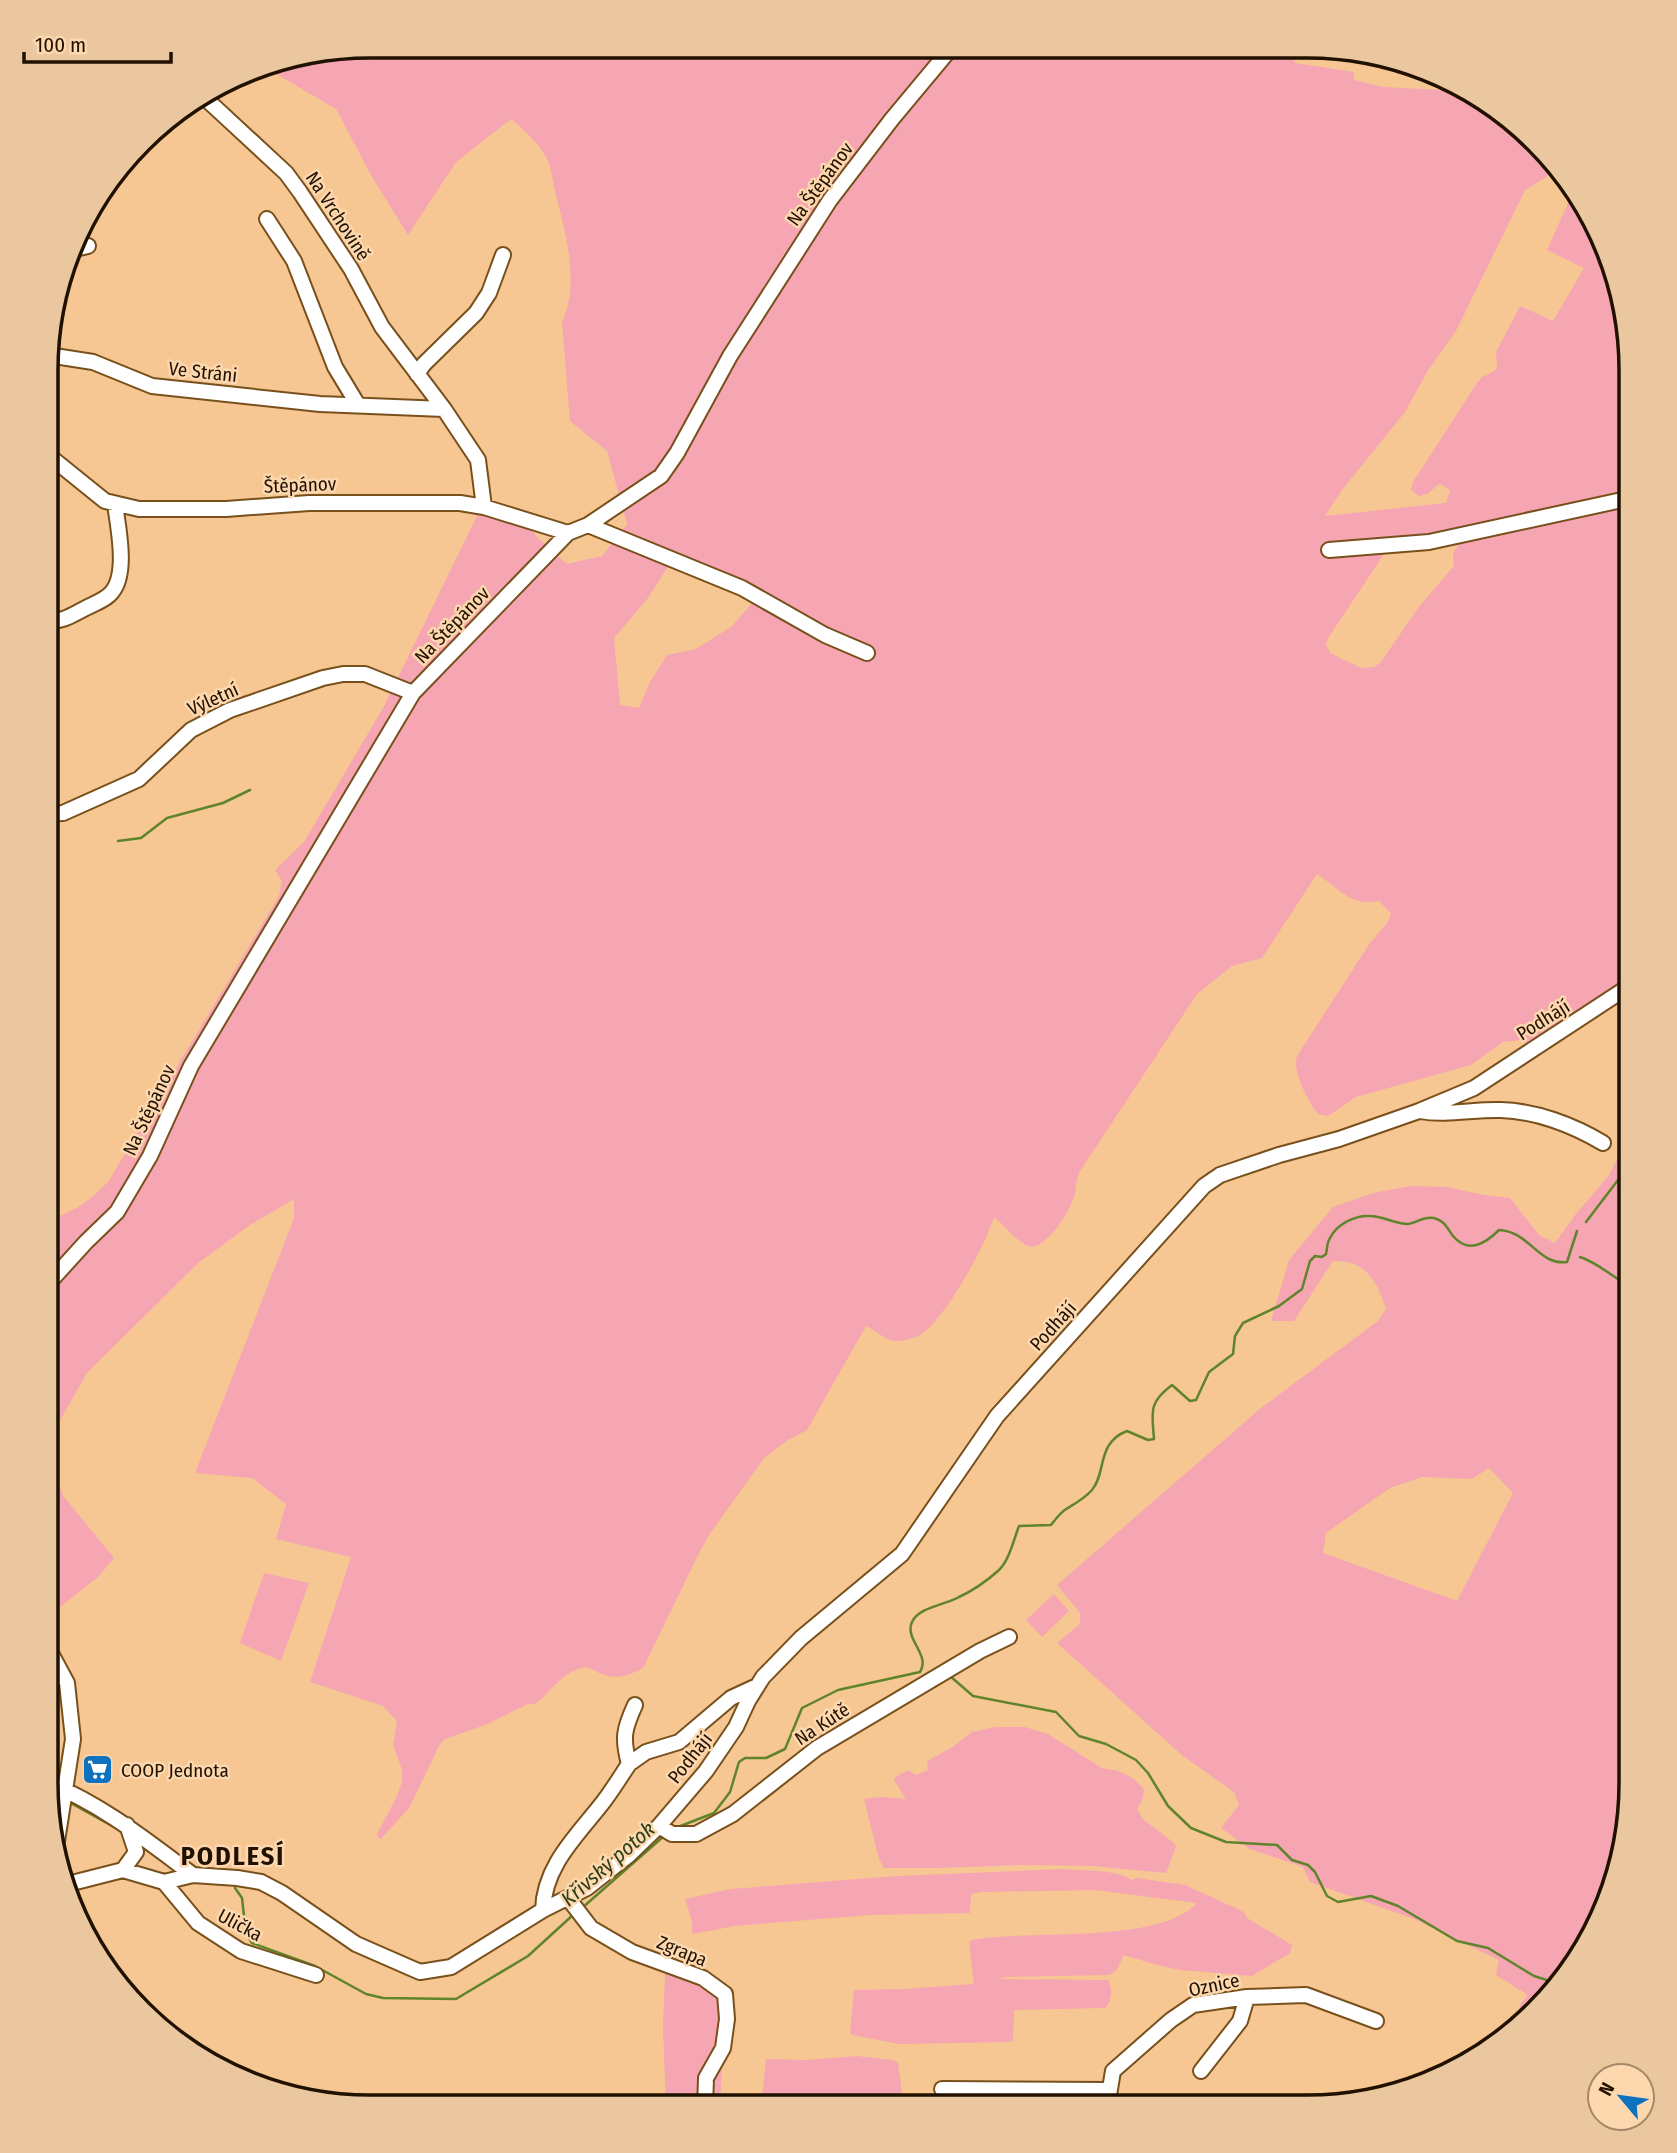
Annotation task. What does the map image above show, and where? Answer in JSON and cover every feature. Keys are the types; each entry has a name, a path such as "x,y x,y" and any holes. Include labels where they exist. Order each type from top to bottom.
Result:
{"street":[{"name":"Na Štěpánov","path":"58,1274 117,1212 150,1156 191,1066 413,693 568,533 588,525 661,475 755,315 830,200 943,58"},
{"name":"Na Vrchovině","path":"210,102 286,173 351,269 382,327 444,409 478,460 484,507"},
{"path":"267,219 294,261 335,367 358,405"},
{"path":"417,374 476,313 489,293 503,255"},
{"name":"Ve Stráni","path":"58,357 93,362 152,386 320,404 444,409"},
{"name":"Štěpánov","path":"58,463 105,502 139,509 226,509 309,503 460,503 484,507 568,533"},
{"path":"1329,550 1429,542 1619,501"},
{"path":"58,622 110,595 119,580 120,555 115,504"},
{"path":"588,525 742,588 825,635 867,653"},
{"name":"Výletní","path":"58,813 139,779 191,730 220,715 323,678 365,674 413,693"},
{"name":"Podhájí","path":"164,1882 192,1875 261,1882 282,1893 356,1944 420,1972 451,1967 543,1910 574,1907 587,1888 665,1830 722,1750 763,1677 801,1638 902,1554 997,1416 1204,1186 1220,1175 1339,1139 1474,1088 1619,993"},
{"path":"1419,1111 1434,1114 1501,1110 1566,1124 1603,1143"},
{"path":"58,1263 86,1242"},
{"name":"Na Kútě","path":"665,1830 696,1835 733,1814 817,1748 980,1651 1009,1637"},
{"path":"58,1666 67,1683 73,1739 60,1820"},
{"path":"543,1910 546,1884 559,1859 629,1764 646,1752 679,1742 731,1698 757,1686"},
{"path":"629,1764 623,1741 627,1722 635,1705"},
{"path":"58,1791 127,1825 192,1875"},
{"path":"123,1870 136,1852 127,1825"},
{"path":"74,1882 123,1870 164,1882"},
{"name":"Ulička","path":"164,1882 198,1923 241,1951 316,1975"},
{"name":"Zgrapa","path":"574,1907 591,1928 632,1952 703,1978 724,1994 727,2019 723,2048 706,2078 705,2095"},
{"name":"Oznice","path":"1108,2095 1113,2071 1171,2020 1193,2005 1247,1997 1306,1995 1376,2021"},
{"path":"1201,2071 1240,2021 1247,1997"},
{"path":"942,2089 1109,2090"}],"shaded area":[{"path":"350,58 1293,58 1295,63 1354,72 1354,80 1383,87 1445,90 1497,122 1528,149 1550,174 1525,190 1457,329 1427,372 1405,412 1342,490 1325,516 1446,503 1450,491 1446,487 1439,484 1427,494 1419,496 1411,490 1413,482 1475,386 1482,377 1495,371 1496,352 1520,306 1553,321 1584,268 1547,250 1569,201 1587,232 1603,270 1617,329 1619,350 1619,987 1529,1045 1521,1040 1503,1042 1471,1065 1356,1097 1328,1116 1318,1114 1299,1078 1297,1056 1370,943 1388,922 1391,913 1379,901 1352,899 1317,874 1262,958 1232,966 1197,994 1080,1171 1072,1203 1049,1237 1034,1246 1028,1246 994,1217 983,1245 963,1280 930,1327 908,1340 894,1341 866,1326 807,1430 764,1458 711,1532 643,1668 618,1677 582,1668 562,1679 535,1704 528,1704 485,1725 445,1739 440,1744 409,1808 381,1839 377,1834 402,1782 402,1770 393,1745 397,1721 383,1706 310,1682 351,1557 276,1539 286,1504 252,1478 195,1473 294,1218 294,1199 250,1225 198,1263 87,1373 58,1424 58,1216 80,1206 108,1182 279,896 282,881 275,870 304,842 383,708 478,514 519,513 538,538 567,564 602,556 627,524 607,451 570,421 562,322 570,291 570,259 550,167 540,148 511,119 456,162 408,235 372,177 336,109 274,73","holes":["1460,542 1453,553 1454,566 1419,607 1380,663 1374,667 1361,668 1330,653 1326,644 1328,638 1386,551","681,552 682,556 763,591 731,627 696,649 667,655 650,682 639,708 620,705 614,638 648,598 669,565"]},
{"path":"1619,1155 1619,1803 1609,1864 1587,1921 1555,1973 1518,2013 1521,2003 1528,1995 1496,1975 1499,1960 1414,1919 1310,1882 1303,1867 1250,1849 1221,1828 1239,1805 1234,1792 1183,1756 1057,1643 1080,1624 1080,1613 1057,1585 1261,1408 1378,1321 1386,1309 1374,1281 1362,1268 1354,1264 1333,1261 1294,1321 1271,1321 1289,1260 1333,1207 1373,1193 1411,1186 1447,1187 1510,1198 1539,1235 1555,1243 1609,1175","holes":["1489,1468 1513,1493 1457,1601 1323,1553 1326,1533 1390,1488 1422,1477 1472,1479"]},
{"path":"58,1483 64,1497 114,1558 98,1577 58,1609"},
{"path":"264,1573 309,1583 281,1661 240,1643"},
{"path":"1054,1594 1069,1611 1042,1637 1026,1620"},
{"path":"996,1727 1025,1727 1048,1734 1102,1768 1133,1778 1144,1789 1137,1809 1143,1819 1176,1847 1166,1873 1092,1866 884,1868 879,1859 864,1799 906,1799 894,1780 895,1777 909,1770 916,1775 928,1770 927,1761 972,1732"},
{"path":"1063,1869 1109,1872 1131,1880 1137,1878 1185,1885 1244,1912 1247,1918 1292,1945 1290,1953 1252,1976 1180,1970 1124,1955 1116,1971 1109,1975 1004,1977 1000,1979 1108,1980 1111,1995 1105,2008 1014,2010 1013,2041 899,2044 852,2035 850,2032 854,1990 974,1984 969,1942 972,1940 1124,1930 1154,1925 1179,1916 1197,1903 1095,1890 981,1892 971,1894 970,1913 869,1915 735,1926 692,1934 692,1921 685,1899 731,1889 897,1876"},
{"path":"668,1969 697,1982 718,2000 724,2021 721,2095 666,2095 663,2027 665,1974"},
{"path":"857,2056 892,2060 898,2063 902,2095 762,2095 766,2059 806,2060"}],"waterway":[{"path":"118,841 141,838 167,818 223,803 250,790"},
{"name":"Křivský potok","path":"1586,1222 1619,1179"},
{"name":"Křivský potok","path":"678,1827 714,1813 730,1792 739,1762 745,1758 766,1758 785,1749 802,1708 838,1690 920,1672 922,1659 910,1628 915,1617 969,1592 999,1570 1008,1556 1019,1526 1051,1525 1064,1511 1086,1496 1097,1483 1106,1450 1117,1436 1127,1431 1148,1440 1154,1439 1153,1409 1164,1391 1172,1385 1190,1401 1196,1400 1209,1372 1233,1354 1235,1336 1243,1323 1279,1306 1302,1289 1310,1261 1315,1256 1322,1257 1326,1254 1329,1240 1342,1225 1364,1216 1408,1224 1434,1218 1443,1223 1453,1236 1465,1245 1482,1243 1499,1230 1518,1236 1541,1254 1557,1262 1567,1262 1577,1231"},
{"path":"1580,1257 1619,1279"},
{"path":"950,1676 973,1696 1056,1712 1079,1736 1106,1744 1136,1760 1148,1773 1168,1806 1191,1828 1226,1842 1277,1845 1292,1860 1308,1865 1315,1872 1327,1896 1338,1902 1371,1896 1398,1906 1457,1941 1488,1948 1534,1976 1549,1981"},
{"name":"Křivský potok","path":"67,1801 123,1832"},
{"name":"Křivský potok","path":"582,1908 664,1836"},
{"name":"Křivský potok","path":"235,1888 242,1898 246,1934 252,1943 315,1966 366,1994 383,1998 456,1999 528,1956 574,1914"}],"place":[{"name":"COOP Jednota","path":"98,1770"}],"district":[{"name":"PODLESÍ","path":"233,1856"}]}
